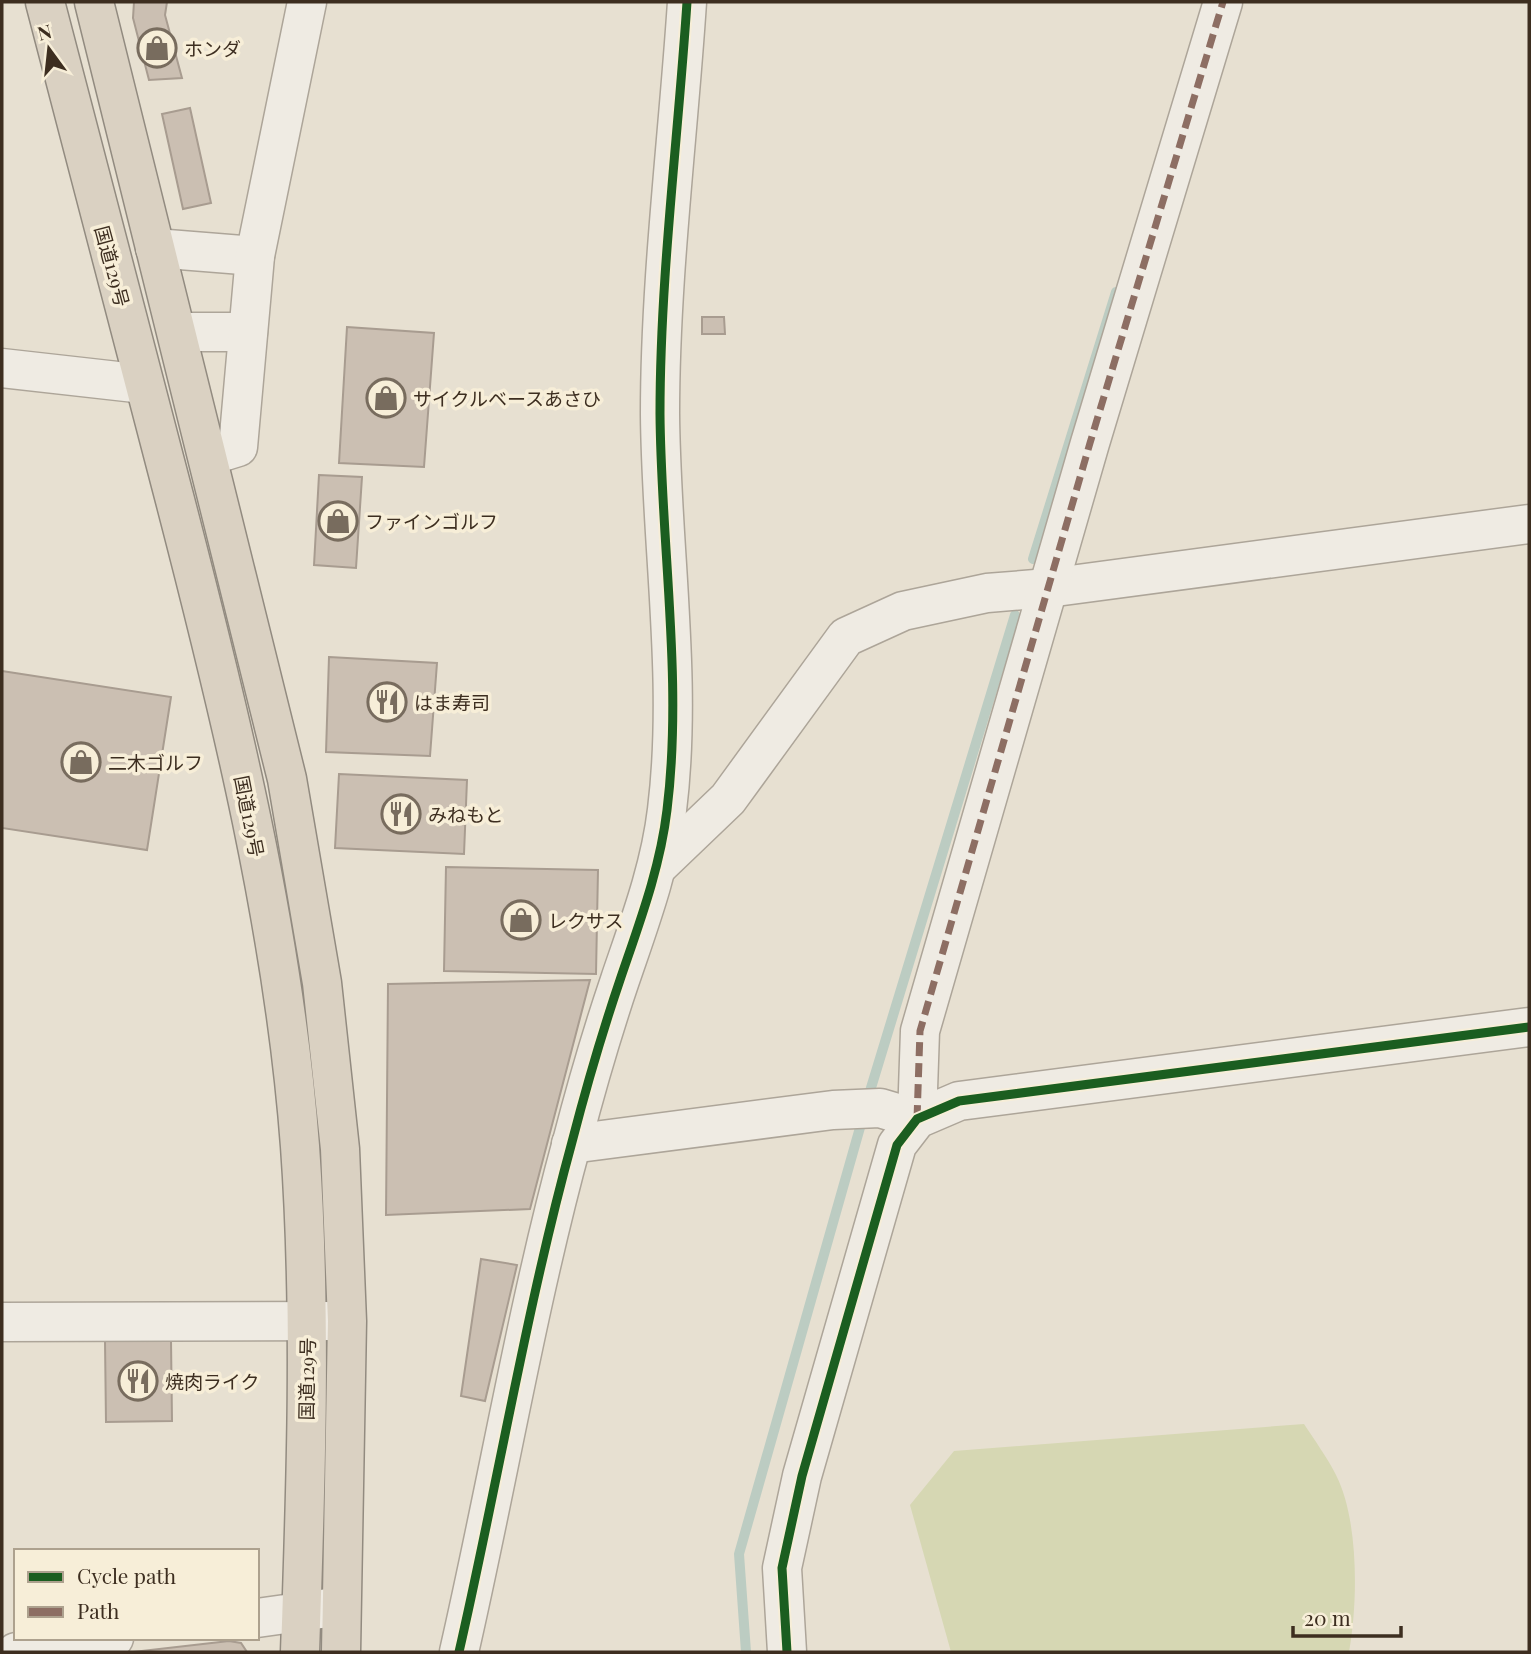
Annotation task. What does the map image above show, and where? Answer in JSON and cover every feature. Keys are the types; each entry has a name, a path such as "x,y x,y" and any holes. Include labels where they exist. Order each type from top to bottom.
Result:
{"highway":[{"name":"国道129号","path":"45,2 243,780 281,988 300,1144 307,1320 300,1652"},
{"name":"国道129号","path":"94,2 209,456 287,779 321,983 340,1149 347,1321 341,1652"}],"street":[{"path":"209,456 239,447 255,256 307,2"},
{"path":"459,1652 492,1511 530,1318 571,1144 611,1006 658,866 672,764 661,492 662,334 687,2"},
{"path":"917,1119 920,1031 1048,588 1223,2"},
{"path":"155,248 255,256"},
{"path":"177,332 248,332"},
{"path":"2,368 144,384"},
{"path":"658,866 728,799 846,637 903,611 987,593 1048,588 1529,524"},
{"path":"787,1652 782,1568 802,1476 897,1144 917,1119 959,1101 1529,1027"},
{"path":"571,1144 833,1110 880,1108 917,1119"},
{"path":"2,1322 347,1321"},
{"path":"259,1618 343,1605"},
{"path":"16,1652 100,1640"}],"green space":[{"path":"1304,1424 1336,1475 1349,1515 1355,1586 1349,1652 951,1652 910,1505 954,1451"}],"building":[{"name":"ホンダ","path":"134,2 167,2 165,15 182,78 149,80 133,18"},
{"path":"190,108 211,203 183,209 162,114"},
{"path":"702,317 724,317 725,334 702,334"},
{"name":"サイクルベースあさひ","path":"347,327 434,333 424,467 339,463"},
{"name":"ファインゴルフ","path":"319,475 362,477 356,568 314,565"},
{"path":"329,657 437,663 430,756 326,752"},
{"name":"二木ゴルフ","path":"2,671 171,697 147,850 2,828"},
{"name":"みねもと","path":"339,774 467,780 464,854 335,848"},
{"name":"レクサス","path":"446,867 598,870 596,974 444,971"},
{"path":"590,980 530,1209 386,1215 388,984"},
{"path":"481,1259 517,1265 485,1401 461,1396"},
{"name":"焼肉ライク","path":"171,1340 172,1421 106,1422 105,1341"},
{"path":"229,1641 241,1643 247,1652 133,1652"}],"waterway":[{"path":"1033,559 1116,292"},
{"path":"867,1101 1015,615"},
{"path":"746,1652 739,1554 863,1117"}],"marked path":[{"path":"917,1119 920,1031 1090,443 1223,2"}],"cycle path":[{"path":"459,1652 526,1332 556,1205 594,1061 654,875 664,832 673,712 661,463 661,363 666,260 687,2"},
{"path":"787,1652 782,1568 802,1476 897,1145 917,1119 959,1101 1529,1027"}],"place":[{"name":"ホンダ","path":"157,48"},
{"name":"サイクルベースあさひ","path":"386,398"},
{"name":"ファインゴルフ","path":"338,521"},
{"name":"はま寿司","path":"387,702"},
{"name":"二木ゴルフ","path":"81,762"},
{"name":"みねもと","path":"401,814"},
{"name":"レクサス","path":"521,920"},
{"name":"焼肉ライク","path":"138,1381"}]}
